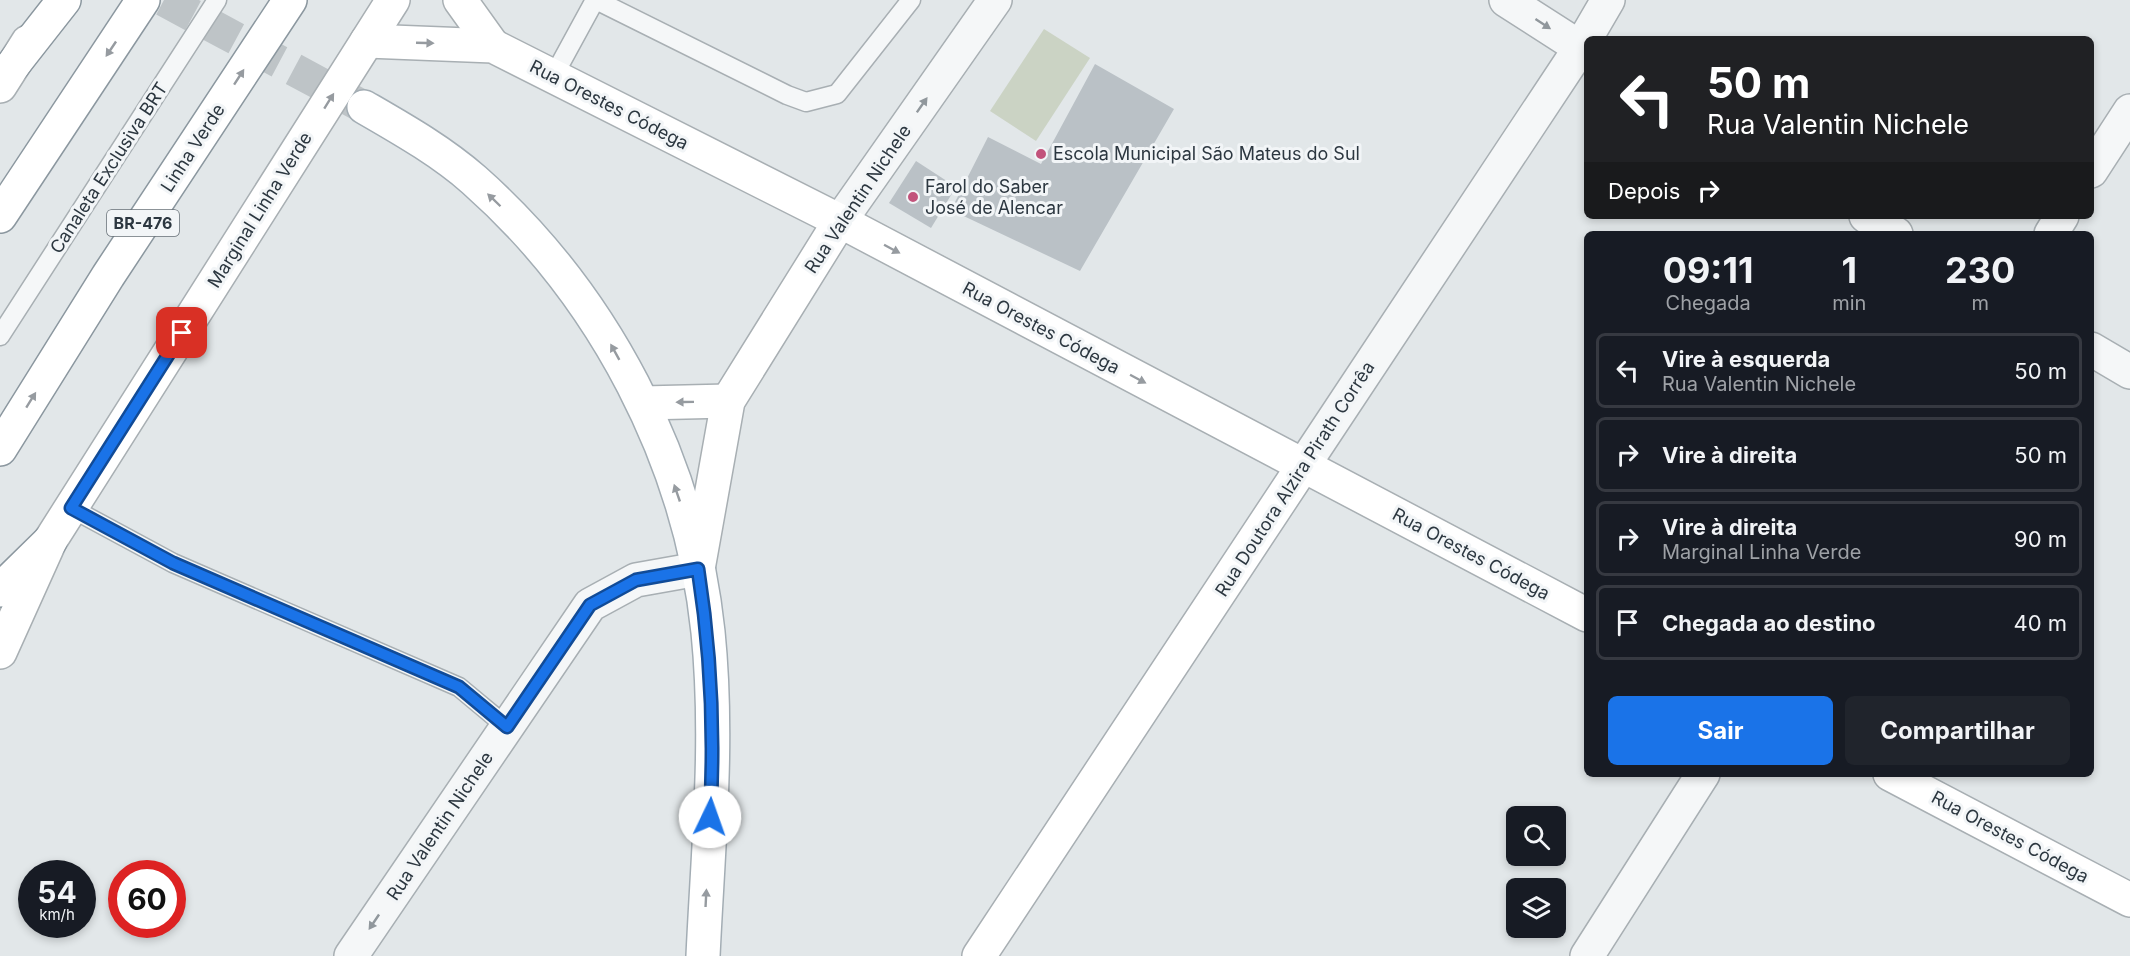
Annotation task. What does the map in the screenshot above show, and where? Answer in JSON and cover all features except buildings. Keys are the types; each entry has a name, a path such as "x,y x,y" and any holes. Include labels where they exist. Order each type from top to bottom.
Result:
{"main road":[{"path":"4,70 54,0"},
{"path":"4,70 64,0"},
{"path":"0,216 143,0"},
{"name":"Linha Verde","path":"0,449 108,276 290,0"},
{"name":"Marginal Linha Verde","path":"50,541 393,0"},
{"name":"Rua Orestes Códega","path":"460,0 493,46"},
{"name":"Rua Orestes Códega","path":"367,41 493,46 840,221 1584,613"},
{"path":"364,107 418,138 474,180 524,229 570,285 601,328 643,403 685,516 698,569 708,631 713,759 703,956"},
{"name":"Rua Valentin Nichele","path":"698,569 728,402 840,221"},
{"path":"643,403 728,402"},
{"name":"Rua Doutora Alzira Pirath Corrêa","path":"979,956 1303,466"},
{"path":"0,590 50,541"},
{"path":"0,652 50,541"},
{"name":"Rua Orestes Códega","path":"1896,777 2130,900"}],"street":[{"name":"Rua Valentin Nichele","path":"840,221 995,0"},
{"path":"1506,0 1583,50"},
{"name":"Rua Doutora Alzira Pirath Corrêa","path":"1590,36 1608,0"},
{"name":"Rua Doutora Alzira Pirath Corrêa","path":"1303,466 1583,50"},
{"path":"2094,166 2130,111"},
{"path":"1871,219 1891,231"},
{"path":"2094,351 2130,372"},
{"name":"Rua Valentin Nichele","path":"351,956 590,605 636,580 698,569"},
{"path":"1587,956 1701,777"}],"lane":[{"name":"Canaleta Exclusiva BRT","path":"0,336 217,0"},
{"path":"553,77 596,0 787,95 806,102 837,94 911,0"},
{"path":"71,508 173,563 459,687 507,727"}],"green space":[{"path":"1044,29 1090,58 1036,141 990,111"}],"tunnel":[{"path":"164,0 360,105"}],"place":[{"name":"Escola Municipal São Mateus do Sul","path":"1041,154"},
{"name":"Farol do Saber José de Alencar","path":"913,197"}],"route":[{"path":"182,333 71,508 173,563 459,687 507,727 590,605 613,590 636,580 698,569 708,631 712,700 713,759 710,817"}]}
